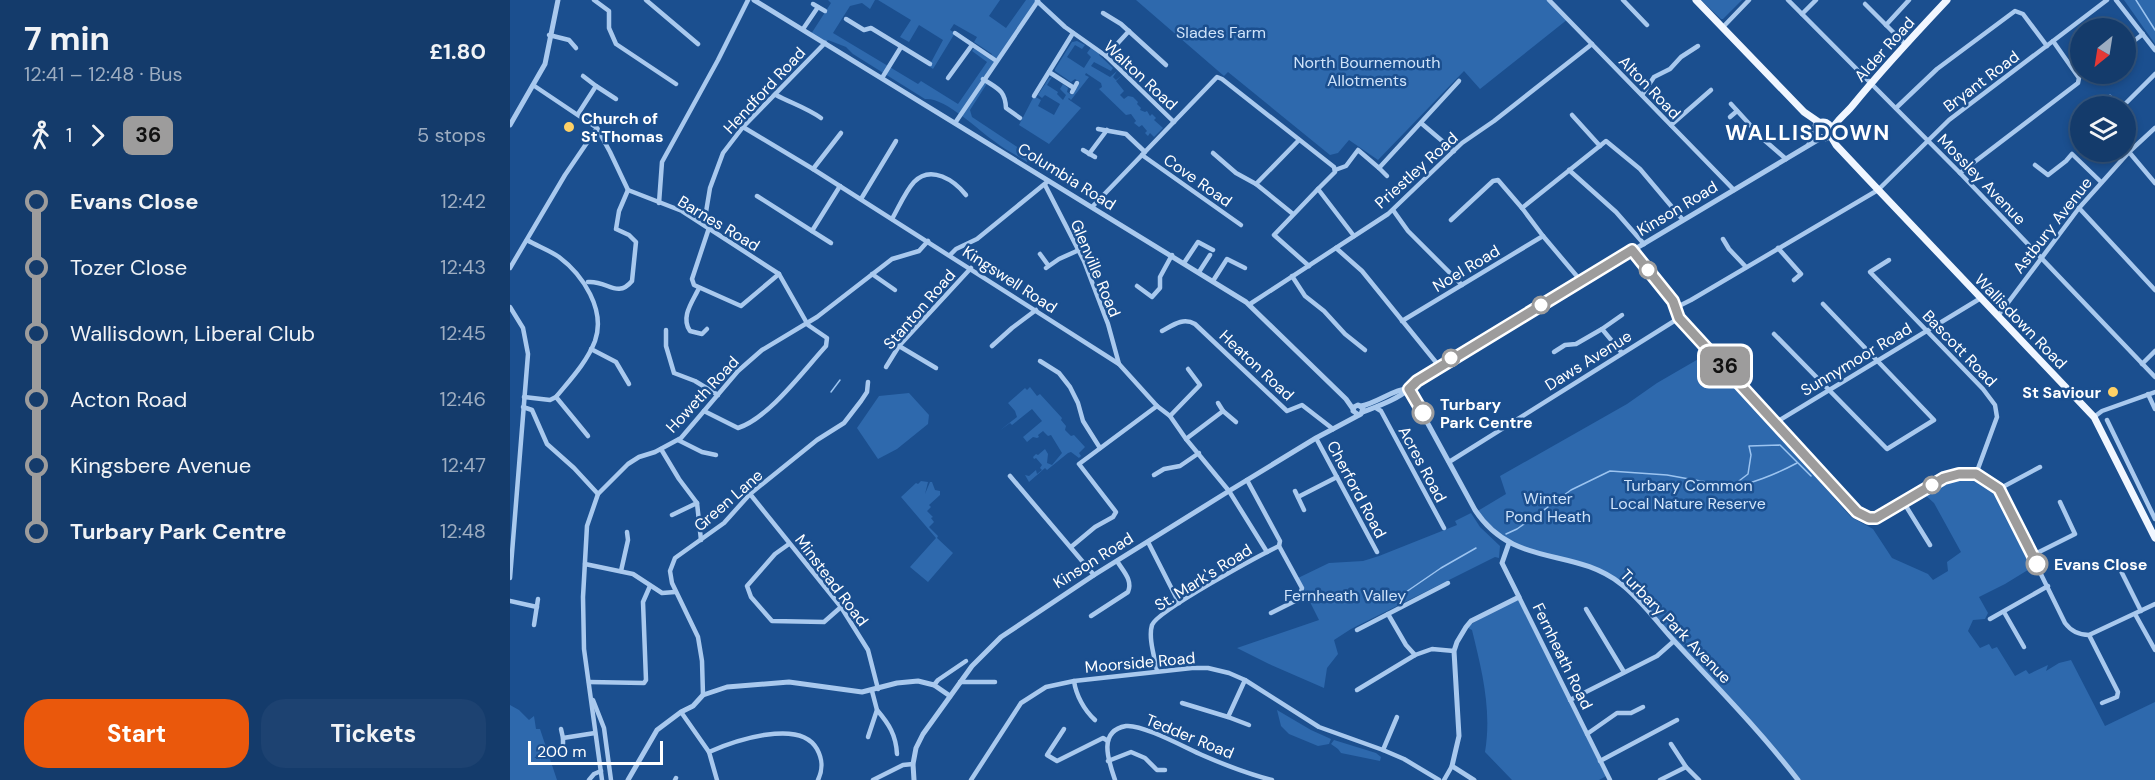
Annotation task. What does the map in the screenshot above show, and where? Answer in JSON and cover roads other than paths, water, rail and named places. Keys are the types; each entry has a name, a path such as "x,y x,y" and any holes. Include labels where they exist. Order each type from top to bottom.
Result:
{"main road":[{"name":"Wallisdown Road","path":"1696,0 2094,417 2155,538"},
{"name":"Alder Road","path":"1823,135 1833,127 1905,44 1947,0"},
{"name":"Wallisdown Road","path":"1804,112 1830,127 1823,135"},
{"path":"1823,135 1821,123 1842,116"}],"street":[{"path":"510,125 545,64 549,35 558,0"},
{"path":"594,0 609,11 609,28 616,44 676,84"},
{"path":"646,0 698,44"},
{"path":"660,203 662,162 748,0"},
{"name":"Alton Road","path":"1550,0 1734,190"},
{"path":"1623,0 1647,25"},
{"path":"1723,27 1749,0"},
{"name":"Mossley Avenue","path":"1788,0 1928,140 2155,377"},
{"path":"1802,14 1816,0"},
{"path":"1886,25 1909,0"},
{"name":"Bryant Road","path":"1675,308 1878,190 1956,115 2107,0"},
{"path":"2116,0 2155,50"},
{"name":"Columbia Road","path":"757,1 1046,182 1092,207 1250,304 1358,410"},
{"path":"955,123 995,60 1038,1"},
{"name":"Walton Road","path":"1038,1 1053,18 1106,56 1174,122"},
{"path":"813,4 825,11"},
{"path":"1865,4 1905,44"},
{"path":"803,29 818,7"},
{"path":"1896,108 1937,69 2015,11 2023,14 2048,46"},
{"path":"1103,13 1163,59 1166,65"},
{"path":"846,19 864,30 871,28 930,64"},
{"path":"1106,56 1129,31"},
{"path":"955,33 995,60"},
{"path":"1034,96 1073,33"},
{"path":"2136,39 2143,34"},
{"path":"549,35 569,40 576,48"},
{"path":"1960,173 2078,83 2079,78 2053,41"},
{"name":"Hendford Road","path":"699,288 693,284 692,279 707,226 710,188 723,153 743,127 825,43"},
{"name":"Priestley Road","path":"1250,304 1393,210 1454,151 1592,44"},
{"path":"948,78 972,45"},
{"path":"882,78 901,46"},
{"path":"1642,95 1654,77 1670,69 1681,57 1698,46"},
{"path":"1049,72 1075,88"},
{"path":"2132,96 2155,74"},
{"path":"583,76 616,99"},
{"path":"1092,207 1217,77 1334,169"},
{"path":"983,79 1004,94 1004,110 1020,118"},
{"path":"1379,168 1459,81"},
{"path":"533,85 597,128 628,190 619,212 616,229 629,235 636,242 632,281 625,289 620,290 595,281 588,282"},
{"path":"578,114 596,86"},
{"path":"1671,125 1711,90"},
{"path":"776,94 794,105 810,106 821,118"},
{"path":"1731,104 1786,159"},
{"path":"1730,117 1737,111"},
{"path":"1572,115 1600,146"},
{"path":"1421,123 1454,151"},
{"name":"Kingswell Road","path":"743,127 971,268 1119,364 1157,406 1170,416 1229,491 1267,552"},
{"path":"510,268 565,175 597,128"},
{"name":"Astbury Avenue","path":"2136,146 2155,128"},
{"name":"Cove Road","path":"1098,129 1126,134 1143,154 1241,225"},
{"path":"1089,154 1107,130"},
{"path":"813,169 841,133"},
{"name":"Kinson Road","path":"1358,410 1380,408 1439,366 1823,135"},
{"path":"1256,184 1299,140"},
{"path":"861,199 896,141"},
{"path":"1522,208 1606,141 1640,169 1683,220"},
{"path":"1083,150 1095,158"},
{"path":"1309,266 1274,235 1334,169 1346,166 1358,150 1387,176"},
{"path":"1213,153 1236,173 1256,184 1293,214"},
{"path":"2035,165 2046,175 2055,171 2072,154 2101,182"},
{"path":"2136,160 2155,183"},
{"name":"Astbury Avenue","path":"1998,316 2079,208 2120,162"},
{"path":"1569,170 1616,212 1644,244"},
{"path":"892,219 913,184 922,177 932,174 943,176 957,185 966,195"},
{"path":"1451,220 1494,180 1499,182 1581,281"},
{"path":"950,255 956,249 977,239 1046,182"},
{"name":"Glenville Road","path":"1046,182 1079,250 1104,314 1119,364"},
{"path":"812,231 840,186"},
{"path":"1318,189 1354,236"},
{"name":"Barnes Road","path":"628,190 682,211 779,274 808,325 827,339 827,343 789,388 758,417 738,428 704,411"},
{"path":"757,196 831,243"},
{"path":"2079,208 2155,290"},
{"path":"1393,210 1408,231 1462,285"},
{"name":"Noel Road","path":"1402,321 1543,236"},
{"path":"1723,238 1729,245 1729,249 1746,267"},
{"path":"524,398 550,400 556,398 591,349 596,339 598,323 592,297 579,277 554,254 526,240"},
{"name":"Howeth Road","path":"610,780 604,728 588,682 584,649 587,526 598,494 623,467 639,457 678,440 738,371 762,350 817,317 892,259 922,249 928,241"},
{"path":"1184,263 1198,242 1212,253 1199,272"},
{"path":"1336,248 1362,271 1439,366"},
{"path":"1778,248 1801,274 1794,280"},
{"path":"1040,254 1047,266 1079,250"},
{"path":"1632,250 1673,301 1679,318 1860,515 1876,518 1950,476 1976,474 1999,489 2068,627 2079,634 2089,635 2155,604"},
{"path":"1152,297 1160,288 1160,277 1172,255"},
{"path":"1213,281 1227,259 1245,268"},
{"name":"Bascott Road","path":"1888,261 1870,272 1988,394 1995,405 1996,417 1976,474"},
{"name":"Stanton Road","path":"886,367 899,346 971,268"},
{"path":"707,329 702,334 690,331 686,323 687,312 699,288 741,306 779,274"},
{"path":"872,274 895,290"},
{"path":"1292,276 1305,296 1365,350"},
{"path":"1137,286 1152,297 1156,304"},
{"name":"Sunnymoor Road","path":"1775,423 1981,297"},
{"path":"1774,334 1887,449 1934,420 1823,304"},
{"path":"510,307 520,322 528,343 510,578"},
{"path":"992,346 1036,310"},
{"path":"1554,352 1565,345 1576,344 1622,315"},
{"name":"Daws Avenue","path":"1449,462 1679,318"},
{"path":"1165,321 1169,328"},
{"name":"Heaton Road","path":"1162,332 1180,321 1190,321 1287,411 1302,405 1333,429"},
{"path":"1602,329 1622,353"},
{"path":"666,330 666,346 674,373 695,381 718,395"},
{"path":"899,346 936,368"},
{"path":"591,349 616,362 629,384"},
{"path":"2142,364 2155,351"},
{"path":"1040,361 1059,373 1070,387 1083,421 1100,448"},
{"path":"1170,416 1200,386 1188,369"},
{"name":"Green Lane","path":"703,695 702,661 698,637 675,592 670,571 675,558 724,523 750,494 817,441 844,423 867,392 868,382"},
{"name":"Kinson Road","path":"914,780 913,764 916,748 923,734 960,682 1001,637 1229,491 1349,420 1358,410 1402,389 1409,389"},
{"name":"Turbary Park Avenue","path":"1409,389 1487,528 1525,551 1592,567 1623,585 1745,718 1798,780"},
{"path":"2094,417 2102,411 2155,392"},
{"path":"2148,394 2155,409"},
{"path":"556,398 588,436"},
{"path":"1218,403 1222,411 1236,422"},
{"path":"1071,547 1095,526 1113,517 1116,512 1079,464 1157,406"},
{"path":"523,407 532,410 551,449 574,468 598,494"},
{"name":"Acres Road","path":"1380,408 1444,528"},
{"path":"1186,439 1222,411"},
{"path":"2107,420 2155,519"},
{"name":"Cherford Road","path":"1316,438 1377,552"},
{"path":"678,440 702,452 716,455"},
{"path":"661,449 697,503 701,540"},
{"path":"1154,475 1164,469 1180,466 1199,453"},
{"path":"1999,489 2040,467"},
{"path":"1010,476 1095,575"},
{"path":"1298,497 1337,477"},
{"path":"1247,480 1302,588 1299,599 1272,614"},
{"path":"1295,491 1304,510"},
{"name":"Minstead Road","path":"750,494 841,607 868,650 878,689"},
{"path":"2032,555 2075,534 2060,502"},
{"path":"672,516 697,503"},
{"path":"1904,503 1930,545"},
{"path":"621,571 628,540 627,532"},
{"path":"1148,542 1179,603"},
{"name":"Fernheath Road","path":"1509,543 1502,563 1610,780"},
{"path":"789,544 775,554 747,586 752,597 772,621 824,622 841,607"},
{"name":"St. Mark's Road","path":"1156,671 1151,633 1153,623 1162,613 1279,546"},
{"path":"1091,616 1128,592 1130,586 1128,577 1117,561"},
{"path":"2116,561 2141,611"},
{"path":"585,564 638,576 664,594 675,592"},
{"path":"1357,630 1448,583"},
{"path":"588,682 644,683 646,680 643,602 650,586"},
{"path":"1990,619 2048,586"},
{"path":"1444,780 1452,766 1459,736 1454,651 1461,634 1471,621 1519,597"},
{"path":"534,625 538,599"},
{"path":"510,601 537,607"},
{"path":"1586,609 1624,672"},
{"path":"2004,612 2024,647"},
{"path":"1388,614 1406,645 1415,655"},
{"path":"2135,614 2155,650"},
{"path":"2089,635 2118,692 2116,697 2103,703"},
{"path":"1570,700 1657,656 1674,641"},
{"path":"1357,690 1415,655 1432,649 1454,651"},
{"path":"934,685 966,661"},
{"name":"Moorside Road","path":"971,780 1021,703 1046,687 1074,681 1156,671 1208,668 1245,680 1319,727 1404,759 1438,780"},
{"path":"1228,717 1245,680"},
{"path":"628,780 657,730 693,706 703,695 727,687 789,682 816,684 852,691 878,689 912,681 934,685 950,696"},
{"path":"1074,681 1075,690 1088,714 1095,720"},
{"path":"960,682 995,682"},
{"name":"Howeth Road","path":"590,688 602,780"},
{"path":"872,690 877,710 892,729 897,754"},
{"path":"1182,703 1249,725"},
{"path":"1587,734 1617,713 1631,713 1643,707"},
{"path":"868,737 877,710"},
{"path":"681,712 709,752 717,780"},
{"path":"1383,750 1397,717"},
{"path":"1600,761 1677,720"},
{"name":"Tedder Road","path":"1064,729 1047,755 1058,761 1095,741 1103,738 1108,741 1115,731 1121,728 1133,726 1205,756 1272,780"},
{"path":"561,729 563,741 595,733"},
{"path":"709,752 748,737 803,736 815,745 822,758 822,770 818,780"},
{"path":"1108,741 1106,747 1108,761 1115,780"},
{"path":"1671,744 1686,767 1699,780"},
{"path":"1108,761 1131,752 1145,758 1157,770 1165,770"},
{"path":"873,780 883,778 903,765 913,764"},
{"path":"1452,766 1474,780"},
{"path":"1660,780 1686,767"},
{"path":"589,780 601,771"}],"waterway":[{"path":"2136,0 2155,30"},
{"path":"831,392 840,380"},
{"path":"1552,504 1571,490 1610,471 1667,475 1719,486 1735,484 1748,474 1751,455 1749,446 1780,445 1811,476"},
{"path":"1729,485 1753,482 1797,463"},
{"path":"1506,534 1548,507"},
{"path":"1406,592 1476,548"}],"place":[{"name":"Church of St Thomas","path":"569,127"},
{"name":"St Saviour","path":"2113,392"},
{"name":"Turbary Park Centre","path":"1423,413"},
{"name":"Evans Close","path":"2037,564"}],"district":[{"name":"WALLISDOWN","path":"1808,132"}],"park label":[{"name":"Slades Farm","path":"1221,32"},
{"name":"North Bournemouth Allotments","path":"1367,71"},
{"name":"Turbary Common Local Nature Reserve","path":"1688,494"},
{"name":"Winter Pond Heath","path":"1548,507"},
{"name":"Fernheath Valley","path":"1345,595"}]}
